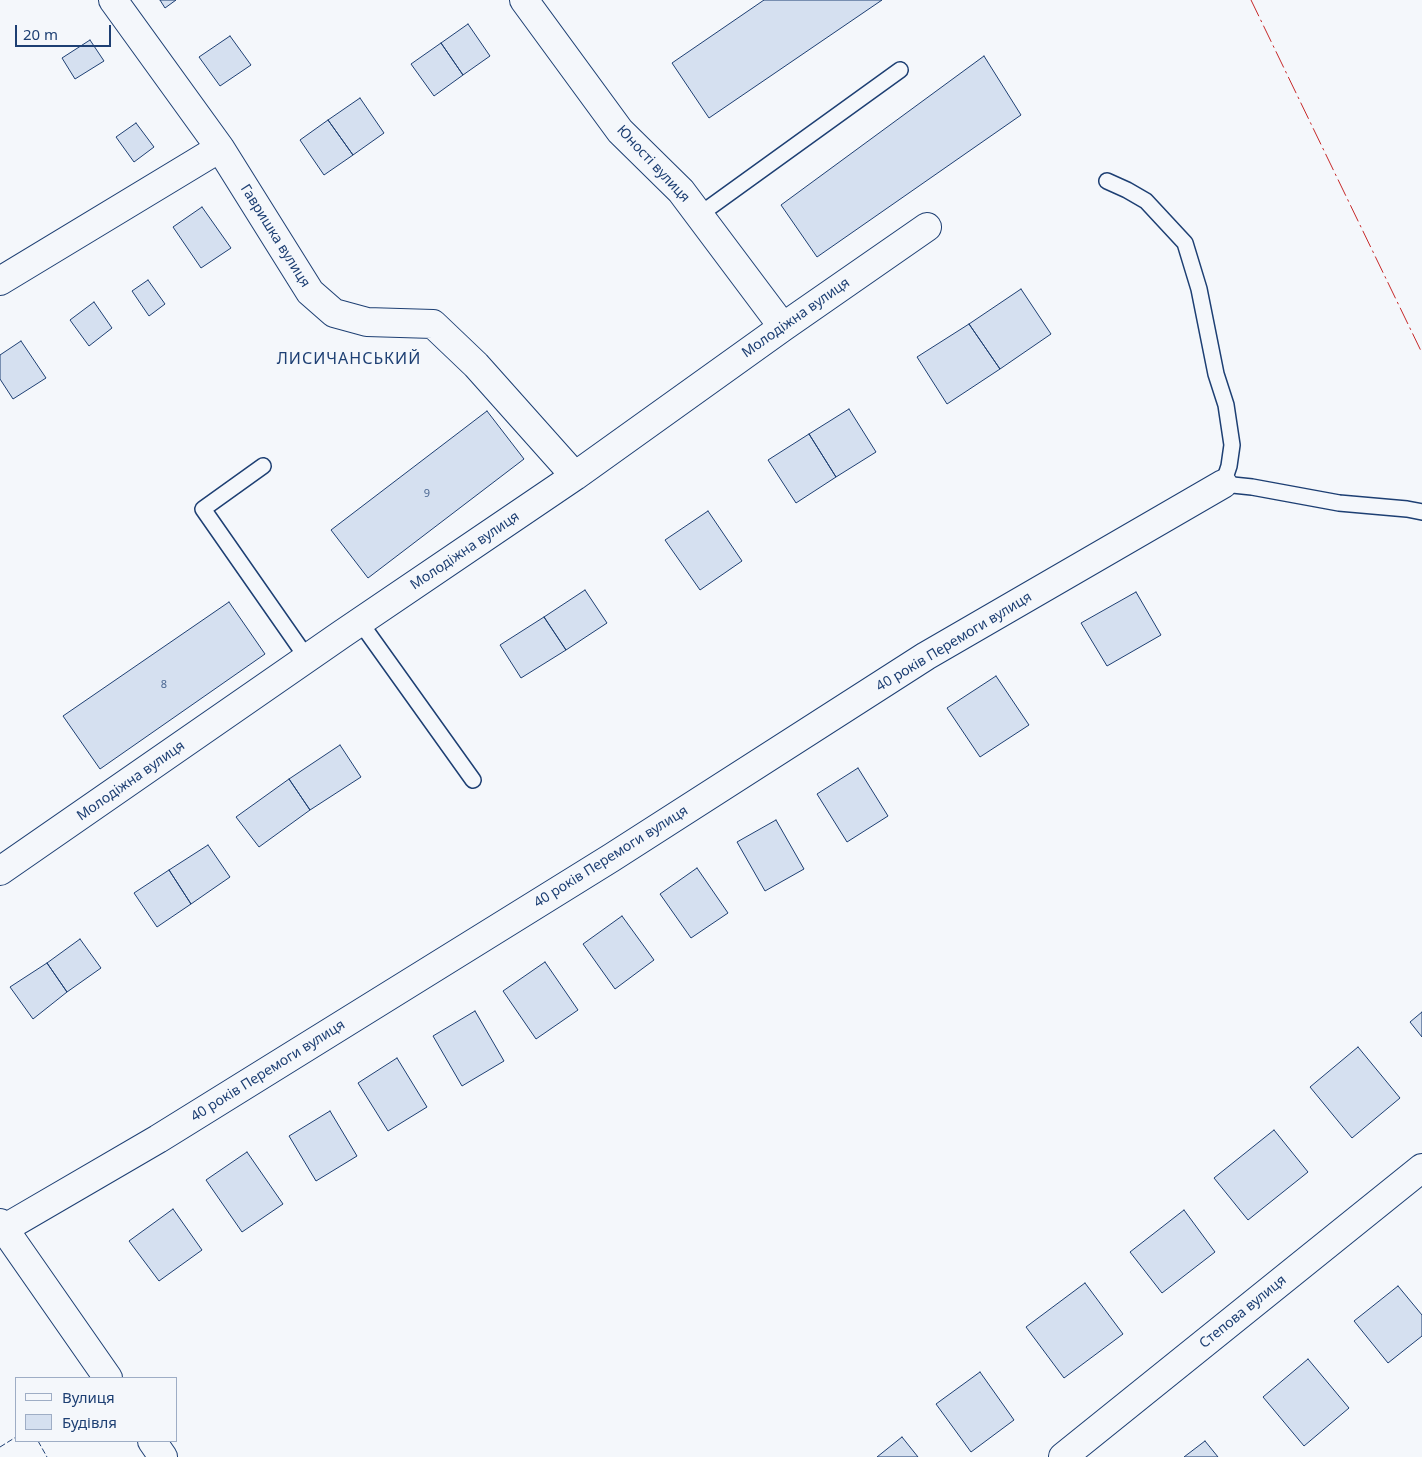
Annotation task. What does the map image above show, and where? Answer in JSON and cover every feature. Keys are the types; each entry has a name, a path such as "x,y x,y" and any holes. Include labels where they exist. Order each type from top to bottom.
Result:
{"street":[{"name":"Гавришка вулиця","path":"113,0 220,148 310,292 334,313 359,320 367,322 433,324 476,365 575,476"},
{"name":"Юності вулиця","path":"524,0 620,131 681,191 783,327"},
{"path":"0,281 220,148"},
{"name":"Молодіжна вулиця","path":"0,871 307,658 575,476 783,327 927,227"},
{"name":"40 років Перемоги вулиця","path":"1,1228 158,1139 594,869 926,656 1223,484"},
{"name":"Степова вулиця","path":"1063,1457 1422,1168"},
{"path":"1,1228 107,1377"},
{"path":"153,1442 163,1457"}],"lane":[{"path":"699,215 900,70"},
{"path":"1107,181 1146,201 1185,243 1199,289 1216,374 1226,405 1232,445 1229,466 1223,484 1252,487 1339,503 1422,512"},
{"path":"263,466 202,509 307,658"},
{"path":"360,622 473,780"}],"building":[{"path":"160,0 176,0 165,8"},
{"path":"764,0 882,0 709,118 672,63"},
{"path":"468,24 490,56 463,75 441,43"},
{"path":"230,36 251,65 220,86 199,57"},
{"path":"90,40 104,61 75,79 62,58"},
{"path":"441,43 463,75 434,96 411,64"},
{"path":"984,56 1021,115 817,257 781,205"},
{"path":"360,98 384,133 353,155 328,120"},
{"path":"328,120 353,155 324,175 300,140"},
{"path":"136,123 154,147 134,162 116,137"},
{"path":"202,207 231,248 201,268 173,227"},
{"path":"148,280 165,304 149,316 132,291"},
{"path":"1021,289 1051,334 1000,369 969,324"},
{"path":"94,302 112,328 89,346 70,320"},
{"path":"969,324 1000,369 947,404 917,357"},
{"path":"21,341 46,378 13,399 0,379 0,355"},
{"path":"849,409 876,452 836,477 809,434"},
{"path":"487,411 524,459 368,578 331,530"},
{"path":"809,434 836,477 796,503 768,460"},
{"path":"708,511 742,561 700,590 665,540"},
{"path":"585,590 607,623 566,650 544,617"},
{"path":"1136,592 1161,635 1107,666 1081,623"},
{"path":"229,602 265,654 100,769 63,716"},
{"path":"544,617 566,650 521,678 500,645"},
{"path":"996,676 1029,725 980,757 947,708"},
{"path":"340,745 361,777 310,810 289,779"},
{"path":"858,768 888,816 847,842 817,794"},
{"path":"289,779 310,810 259,847 236,817"},
{"path":"776,820 804,869 765,891 737,842"},
{"path":"208,845 230,877 191,904 169,870"},
{"path":"697,868 728,913 691,938 660,894"},
{"path":"169,870 191,904 157,927 134,893"},
{"path":"622,916 654,960 615,989 583,944"},
{"path":"80,939 101,968 67,992 47,963"},
{"path":"545,962 578,1010 536,1039 503,991"},
{"path":"47,963 67,992 33,1019 10,987"},
{"path":"475,1011 504,1061 462,1086 433,1036"},
{"path":"1422,1012 1422,1037 1410,1022"},
{"path":"1358,1047 1400,1098 1352,1138 1310,1087"},
{"path":"397,1058 427,1107 388,1131 358,1083"},
{"path":"330,1111 357,1156 316,1181 289,1136"},
{"path":"1274,1130 1308,1172 1248,1220 1214,1178"},
{"path":"247,1152 283,1204 242,1232 206,1180"},
{"path":"173,1209 202,1250 159,1281 129,1241"},
{"path":"1184,1210 1215,1252 1162,1293 1130,1252"},
{"path":"1085,1283 1123,1334 1064,1378 1026,1327"},
{"path":"1398,1286 1422,1315 1422,1336 1388,1363 1354,1321"},
{"path":"1308,1359 1349,1408 1304,1446 1263,1397"},
{"path":"980,1372 1014,1420 971,1452 936,1404"},
{"path":"902,1437 918,1457 877,1457"},
{"path":"1205,1441 1218,1457 1184,1457"}],"fence":[{"path":"0,1447 15,1438"},
{"path":"39,1442 47,1457"}],"power":[{"path":"1251,0 1422,353"}],"district":[{"name":"ЛИСИЧАНСЬКИЙ","path":"349,359"}]}
